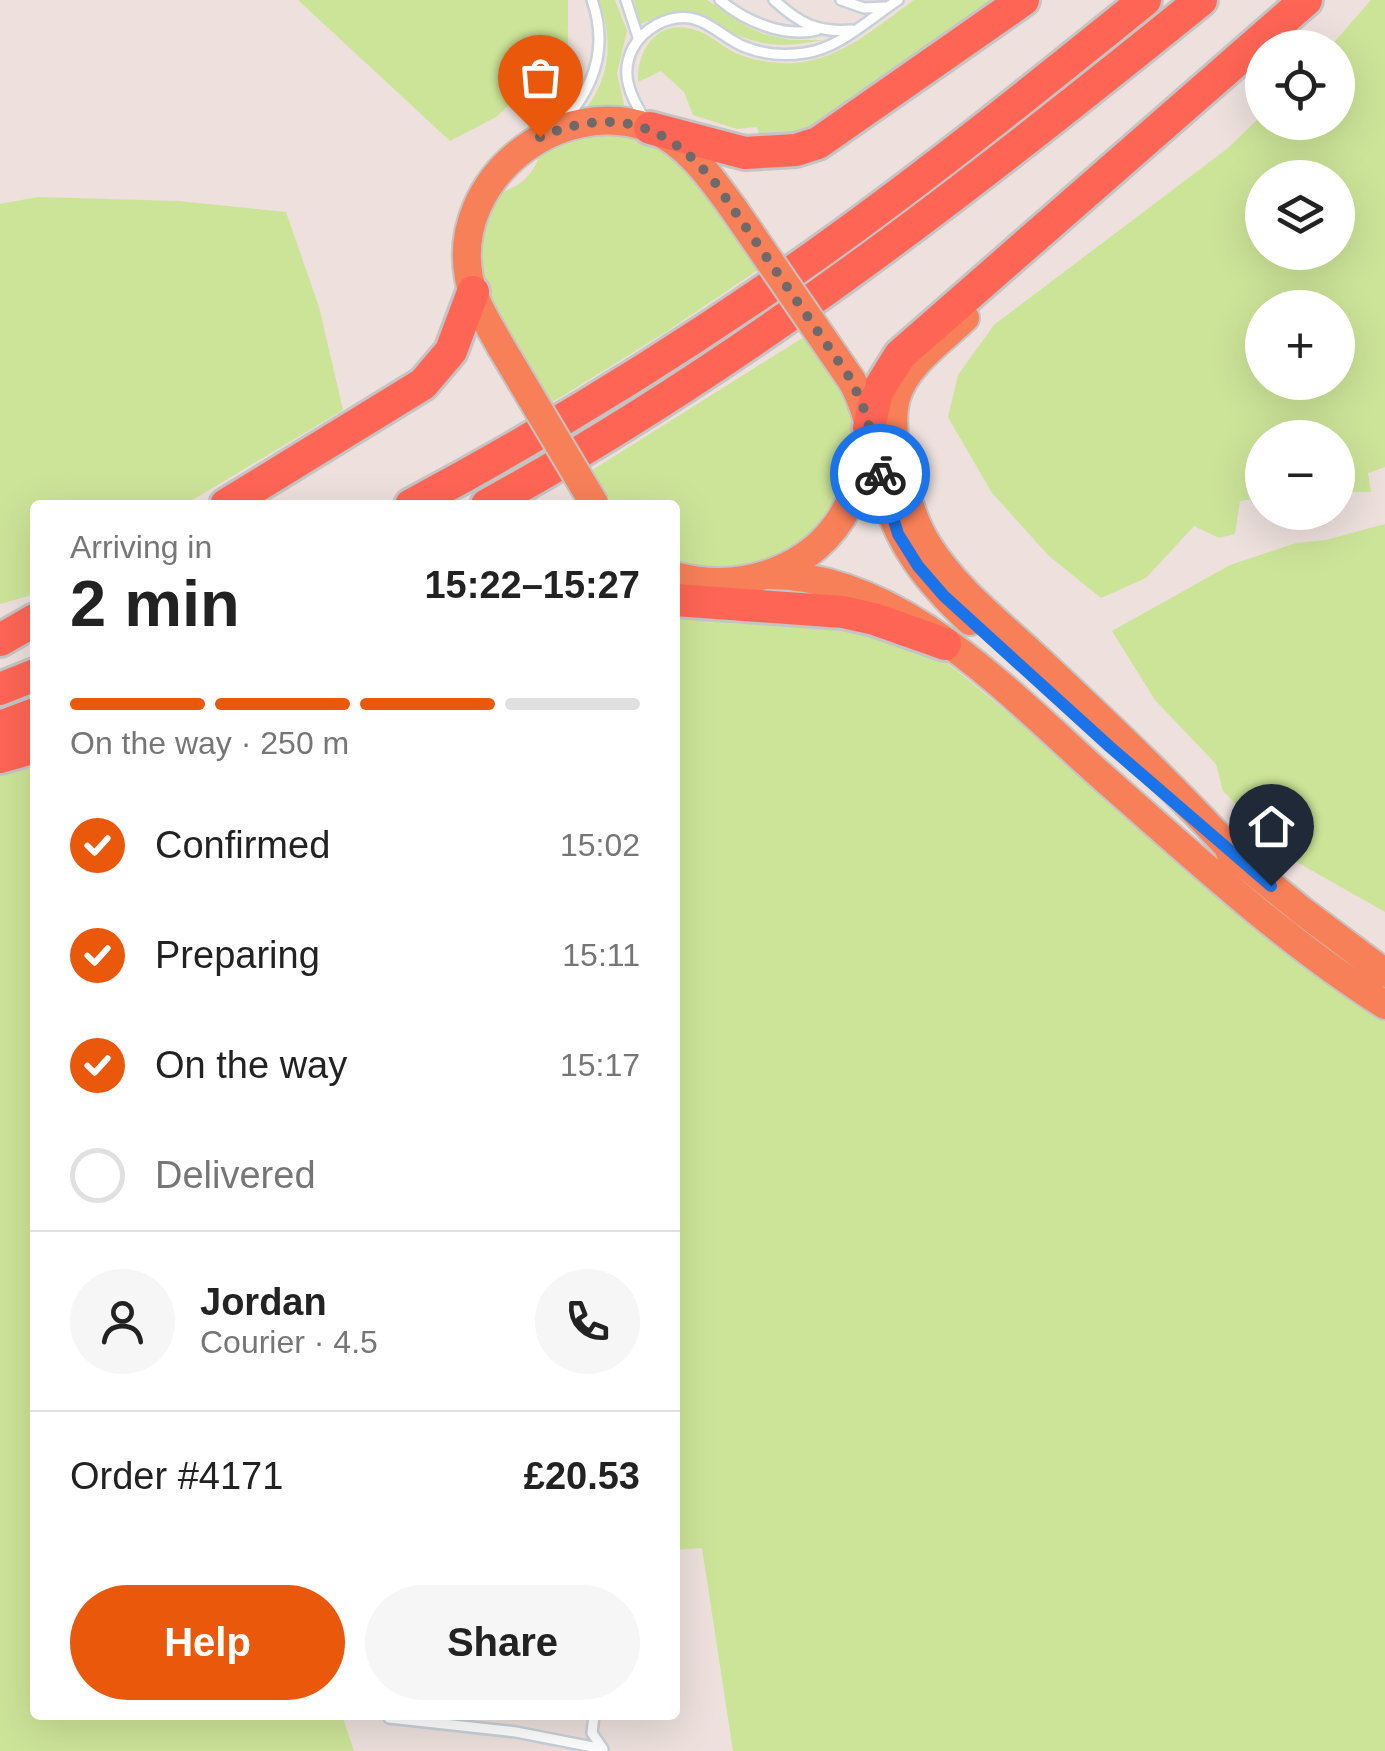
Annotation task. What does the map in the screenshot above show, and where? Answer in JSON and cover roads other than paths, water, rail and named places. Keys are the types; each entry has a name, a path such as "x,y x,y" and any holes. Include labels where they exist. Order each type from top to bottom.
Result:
{"highway":[{"path":"592,500 501,347 473,292 468,246 478,206 504,165 527,145 556,130 606,121 650,128 721,150 745,153 771,154 818,143 1024,0"},
{"path":"420,500 562,420 744,305 1002,115 1145,0"},
{"path":"496,500 597,442 776,327 1037,132 1201,0"},
{"path":"768,575 804,557 834,528 855,488 878,392 900,355 1306,0"},
{"path":"1202,93 1098,196 921,360 902,384 894,412 906,498 919,532 942,566 1179,794 1242,862"},
{"path":"650,128 692,156 733,208 852,381 898,534 930,582 990,640 1242,862 1385,972"},
{"path":"234,500 423,384 451,351 473,292"},
{"path":"680,587 768,575 811,576 918,622 994,679 1238,894 1352,984 1385,1005"},
{"path":"680,577 720,583"},
{"path":"680,600 843,612 945,644"},
{"path":"0,640 30,623"},
{"path":"0,688 30,677"},
{"path":"0,727 30,716"},
{"path":"0,757 30,748"}],"lane":[{"path":"556,130 577,106 594,74 600,32 592,0"},
{"path":"626,0 638,37"},
{"path":"720,0 737,14 759,24 787,30 855,29"},
{"path":"773,0 796,20 817,30"},
{"path":"841,0 864,8 894,2"},
{"path":"650,128 630,95 626,77 628,56 638,37 654,26 691,18 749,48 784,54 808,53 831,46 894,2"},
{"path":"407,1720 516,1732 604,1750"},
{"path":"593,1720 592,1733 604,1750"}]}
